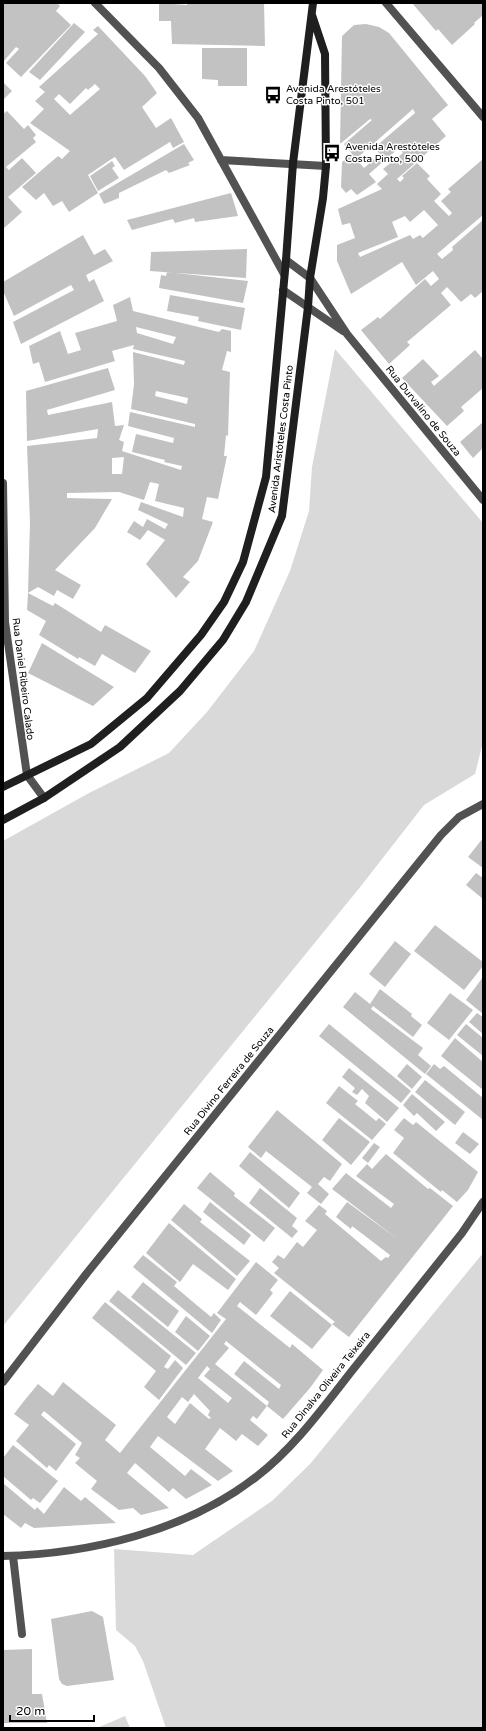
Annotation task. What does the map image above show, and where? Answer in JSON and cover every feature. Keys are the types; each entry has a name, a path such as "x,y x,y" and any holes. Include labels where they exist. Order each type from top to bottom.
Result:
{"main road":[{"name":"Avenida Aristóteles Costa Pinto","path":"3,787 91,744 147,698 201,635 224,602 243,562 266,477 286,260 292,163 313,3"},
{"name":"Avenida Aristóteles Costa Pinto","path":"3,820 44,798 120,747 180,691 223,640 246,602 282,516 308,307 310,278 323,198 326,166 325,54 312,15"}],"street":[{"path":"95,3 159,68 198,118 284,274"},
{"path":"386,3 483,117"},
{"path":"221,160 326,166"},
{"name":"Rua Durvalino de Souza","path":"286,260 310,278 347,334 483,500"},
{"name":"Rua Durvalino de Souza","path":"283,290 347,334"},
{"name":"Rua Daniel Ribeiro Calado","path":"3,483 5,622 27,775 44,798"},
{"name":"Rua Divino Ferreira de Souza","path":"3,1382 107,1249 441,835 459,817 483,804"},
{"name":"Rua Dinalva Oliveira Teixeira","path":"3,1556 75,1549 168,1526 210,1508 256,1477 286,1449 316,1417 462,1233 483,1202"},
{"path":"13,1556 22,1634"}],"shaded area":[{"path":"335,349 483,523 483,742 475,774 424,805 361,886 3,1326 3,841 89,793 169,753 207,712 254,651 290,571 309,511 312,467"},
{"path":"483,1253 483,1728 166,1728 143,1661 135,1646 116,1630 114,1549 193,1555 272,1501 310,1464"},
{"path":"125,1716 130,1728 97,1728"}],"building":[{"path":"3,3 57,3 60,6 56,11 71,25 21,77 6,63 19,49 16,47 3,62"},
{"path":"159,3 187,5 187,3 264,3 265,46 172,44 171,21 159,21"},
{"path":"412,3 483,3 483,15 452,45 438,29 436,31"},
{"path":"74,23 85,32 40,80 29,72"},
{"path":"366,24 379,27 389,33 448,105 432,119 446,136 397,179 400,182 404,178 402,176 417,163 430,176 427,179 441,194 434,201 449,216 452,213 441,201 451,192 448,189 483,159 483,215 437,254 442,259 453,250 452,247 483,220 483,291 475,298 471,294 461,302 447,287 441,293 451,305 407,342 410,345 389,364 361,330 378,317 380,319 425,279 431,286 439,279 433,271 416,285 402,262 351,294 337,261 337,245 355,238 350,223 342,225 338,209 382,189 377,184 388,174 383,169 403,153 399,148 369,174 376,182 357,195 351,189 346,193 341,187 342,162 352,154 344,144 372,120 370,119 340,144 342,36 354,25","holes":["413,109 415,113 374,148 380,154 364,168 356,159","424,210 438,225 423,238 420,235 413,239 410,235 360,257 358,253 398,237 392,222 405,216 410,222"]},
{"path":"98,26 145,76 157,93 142,107 156,128 171,118 184,142 173,148 170,142 124,170 115,157 110,160 88,175 98,193 69,212 62,201 53,206 44,193 36,200 22,187 58,156 62,159 70,151 30,123 44,109 35,101 45,92 39,87 98,34 93,30","holes":["95,84 100,89 70,115 54,99 59,94 70,104 86,88 88,90"]},
{"path":"202,48 247,48 247,86 218,86 218,80 202,79"},
{"path":"3,82 12,91 4,99 3,98"},
{"path":"7,111 24,129 28,125 36,135 33,138 36,142 6,167 9,170 22,158 36,173 8,197 22,212 3,229 3,114"},
{"path":"184,144 194,160 188,163 190,165 169,173 166,170 119,193 119,198 104,204 99,194"},
{"path":"112,161 115,166 112,168 119,178 98,191 90,176"},
{"path":"231,193 238,216 195,222 194,218 175,223 173,219 132,230 127,220"},
{"path":"83,235 94,255 105,249 113,261 86,275 89,282 94,279 104,301 21,344 13,322 74,290 71,285 14,316 3,291 3,282"},
{"path":"247,249 246,278 150,271 151,252"},
{"path":"167,272 248,281 243,303 159,288 161,275 166,276"},
{"path":"170,295 245,308 241,330 198,321 199,317 167,311"},
{"path":"130,297 133,311 219,332 222,329 231,331 231,352 227,351 222,370 230,372 228,436 226,435 224,456 227,456 218,499 207,497 202,519 213,522 198,561 183,577 190,582 176,598 146,564 165,540 148,530 140,540 127,532 134,521 143,527 147,519 165,529 168,524 138,510 141,502 183,517 184,508 155,501 159,484 150,482 144,500 119,492 67,493 67,498 112,499 95,528 55,570 81,585 73,599 57,590 54,596 38,587 28,593 30,522 27,446 97,438 98,429 27,441 26,391 108,368 115,390 47,410 48,415 112,402 115,426 124,425 119,440 124,442 122,451 181,470 182,466 132,452 136,434 173,443 174,438 128,426 130,412 195,427 195,424 131,409 134,384 133,352 184,365 185,361 133,349 134,345 112,351 115,361 45,382 39,362 33,364 29,346 60,331 68,354 81,350 75,333 117,321 113,305","holes":["136,327 176,337 173,344 137,333","156,391 188,398 187,404 155,396","124,457 122,474 112,474 112,458"]},
{"path":"475,350 483,359 483,388 461,407 464,411 447,426 402,378 423,359 439,376 431,382 434,386"},
{"path":"483,422 483,448 473,458 460,442"},
{"path":"28,593 53,606 55,603 101,632 105,625 151,651 135,673 102,654 95,666 79,657 78,659 39,635 46,621 27,610"},
{"path":"42,643 114,687 93,706 28,673"},
{"path":"483,838 483,868 468,857"},
{"path":"476,873 483,878 483,899 466,885"},
{"path":"435,925 483,962 483,966 464,990 414,951"},
{"path":"395,941 411,954 385,987 369,974"},
{"path":"483,977 483,1014 466,1000"},
{"path":"380,989 412,1014 411,1016 422,1025 413,1037 373,1006 371,1009 423,1048 418,1055 431,1066 425,1074 343,1007 355,992 370,1004"},
{"path":"450,993 473,1010 449,1040 427,1023"},
{"path":"477,1013 483,1017 483,1034 469,1022"},
{"path":"329,1024 411,1091 401,1103 319,1036"},
{"path":"466,1024 483,1038 483,1056 457,1035"},
{"path":"455,1038 483,1062 483,1090 441,1056"},
{"path":"407,1064 422,1077 412,1089 397,1076"},
{"path":"434,1064 440,1069 444,1066 483,1098 483,1120 426,1074"},
{"path":"349,1068 399,1108 387,1122 365,1103 369,1096 362,1089 357,1095 352,1092 355,1088 342,1077"},
{"path":"425,1080 465,1112 455,1125 415,1092"},
{"path":"339,1086 358,1101 355,1104 376,1121 379,1118 386,1124 372,1140 326,1103"},
{"path":"412,1094 445,1122 436,1131 417,1113 414,1116 403,1105"},
{"path":"277,1110 342,1164 330,1181 324,1177 318,1184 329,1194 321,1204 307,1193 312,1187 266,1151 261,1158 248,1147"},
{"path":"339,1118 370,1142 351,1165 322,1140"},
{"path":"404,1118 413,1125 416,1122 478,1172 468,1190 457,1202 442,1190 441,1192 393,1153 404,1138 394,1130"},
{"path":"463,1132 479,1144 470,1154 455,1143"},
{"path":"374,1143 380,1147 368,1163 362,1158"},
{"path":"250,1152 300,1193 289,1208 239,1166"},
{"path":"386,1154 428,1189 430,1188 453,1206 349,1337 332,1324 335,1322 274,1273 279,1268 272,1262 278,1255 284,1259 297,1242 303,1247 317,1230 305,1221 319,1205 327,1211 325,1214 381,1261 386,1257 388,1258 390,1255 352,1226 351,1229 336,1217 347,1202 399,1240 332,1189 346,1173 391,1208 394,1204 356,1176 367,1164 372,1169"},
{"path":"210,1172 235,1193 234,1196 275,1228 264,1242 197,1188"},
{"path":"260,1188 297,1218 292,1226 298,1231 292,1238 249,1203"},
{"path":"210,1202 251,1235 244,1245 203,1212"},
{"path":"184,1204 202,1219 200,1222 250,1261 237,1276 171,1220"},
{"path":"169,1223 236,1279 228,1290 193,1264 180,1282 146,1253"},
{"path":"143,1255 177,1282 174,1286 211,1317 214,1313 221,1320 212,1333 133,1267"},
{"path":"256,1262 278,1280 270,1290 273,1293 256,1315 240,1302 237,1306 290,1348 292,1344 323,1370 310,1388 283,1419 267,1406 257,1419 253,1416 250,1420 268,1435 258,1446 242,1434 236,1441 220,1428 205,1449 233,1471 218,1481 158,1436 150,1447 185,1476 191,1469 212,1485 186,1499 173,1488 169,1492 135,1463 127,1473 169,1508 141,1515 133,1508 119,1510 91,1489 97,1481 75,1463 80,1458 75,1455 82,1443 44,1411 41,1415 76,1444 56,1471 49,1465 47,1468 16,1441 29,1425 14,1414 24,1401 38,1384 53,1396 63,1382 116,1425 105,1440 120,1453 226,1319 217,1313","holes":["226,1341 281,1385 279,1389 244,1361 234,1374 269,1402 267,1406 215,1364 229,1348 224,1344","207,1366 210,1369 204,1376 232,1398 228,1403 198,1378","194,1394 210,1411 208,1415 211,1418 209,1419 190,1403 175,1424 167,1417 182,1397 188,1402"]},
{"path":"143,1282 179,1311 168,1327 131,1297"},
{"path":"118,1290 196,1353 186,1365 109,1301"},
{"path":"290,1291 332,1325 312,1349 270,1316"},
{"path":"105,1302 171,1356 164,1367 168,1369 175,1360 183,1368 159,1400 144,1387 156,1371 92,1318"},
{"path":"186,1316 210,1336 198,1351 175,1332"},
{"path":"13,1445 58,1481 40,1503 33,1498 31,1500 3,1476 3,1458"},
{"path":"3,1483 35,1510 37,1507 44,1514 64,1487 81,1501 85,1497 116,1523 34,1528 25,1523 21,1528 3,1514"},
{"path":"92,1611 103,1617 114,1680 67,1686 62,1684 59,1679 51,1619"},
{"path":"32,1649 32,1694 42,1694 47,1723 3,1723 3,1650"}],"place":[{"name":"Avenida Arestóteles Costa Pinto, 501","path":"273,95"},
{"name":"Avenida Arestóteles Costa Pinto, 500","path":"332,153"}]}
